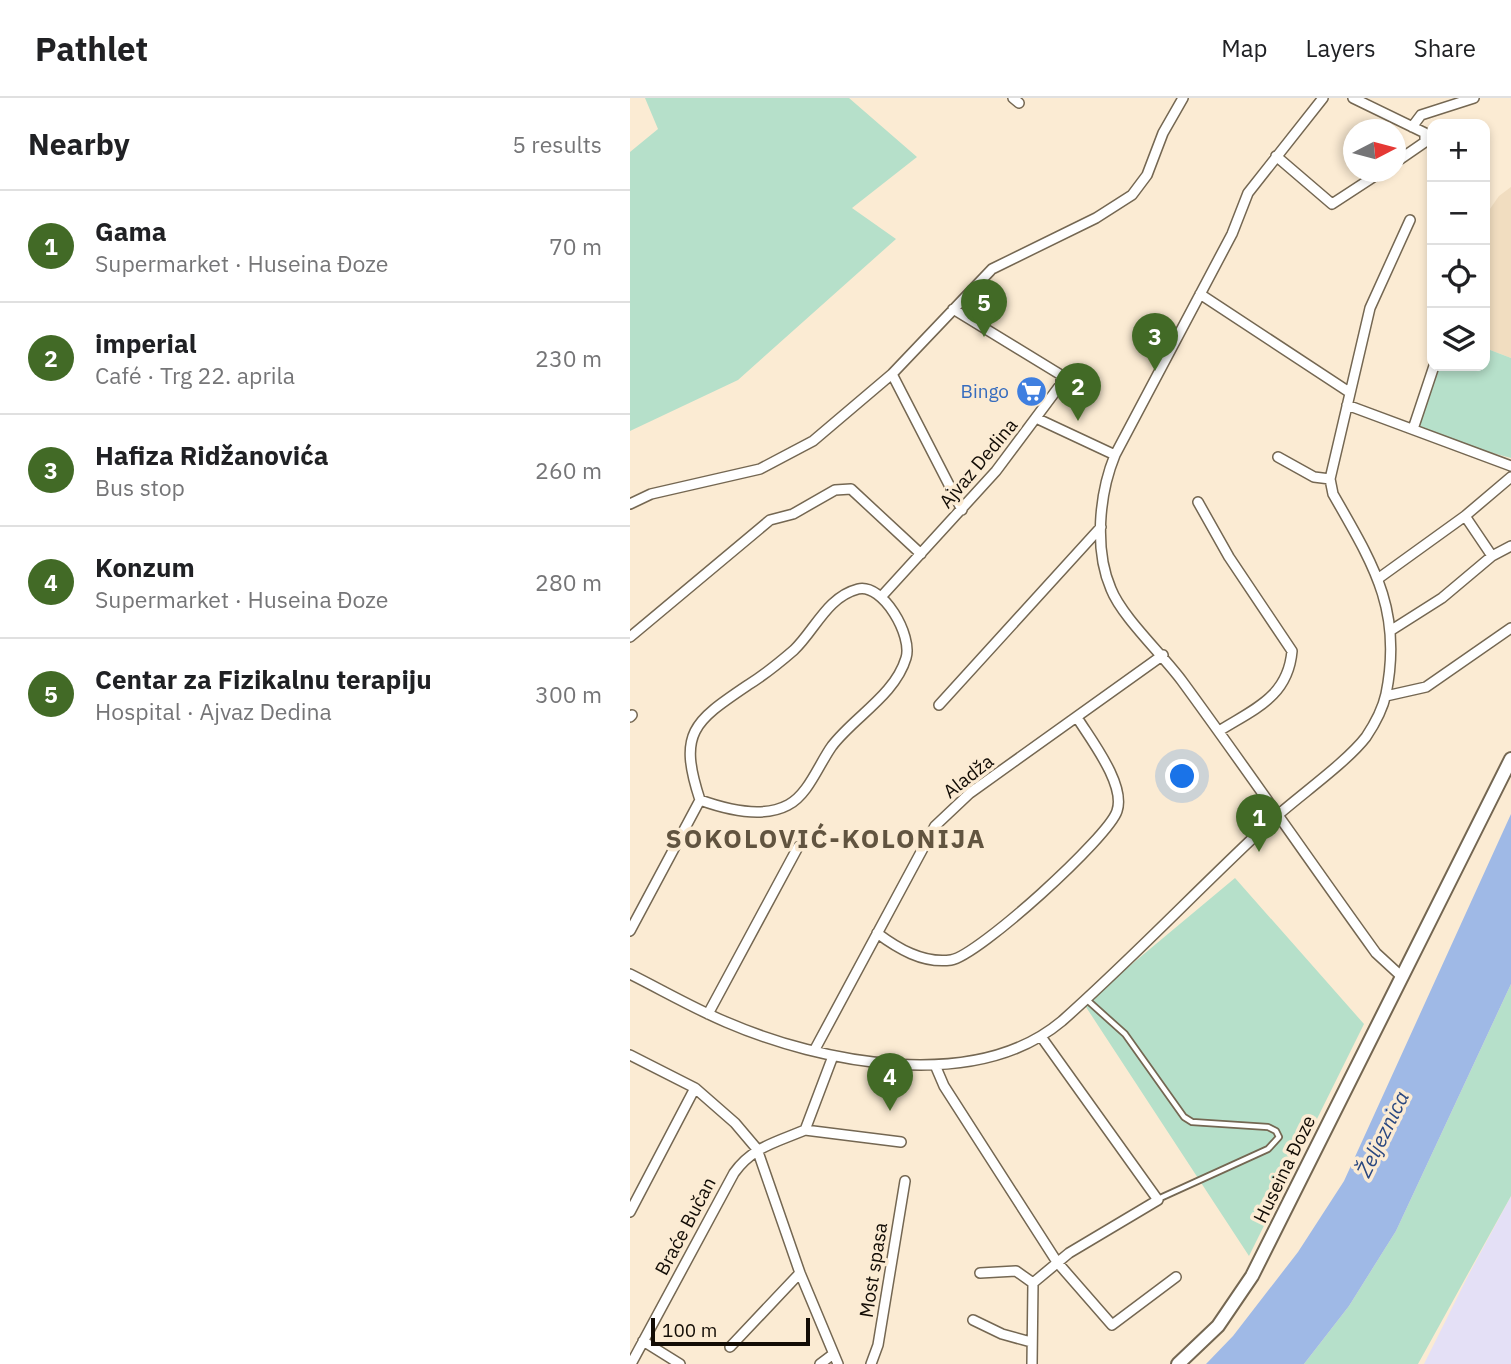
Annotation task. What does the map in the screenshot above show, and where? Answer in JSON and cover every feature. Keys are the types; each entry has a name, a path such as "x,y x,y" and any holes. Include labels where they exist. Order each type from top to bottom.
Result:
{"street":[{"path":"630,504 651,494 747,473 789,456 813,441 892,374 992,269 1096,218 1132,195 1147,175 1163,133 1183,98"},
{"path":"1323,98 1248,193 1232,234 1115,455 1104,491 1101,527 1104,569 1115,598 1164,655 1377,953 1401,976"},
{"path":"1353,98 1427,134"},
{"path":"1412,127 1421,115 1474,98"},
{"path":"1406,155 1427,138"},
{"path":"1276,156 1332,204 1366,182"},
{"path":"630,974 708,1014 833,1056 935,1065 978,1059 1042,1038 1365,737 1386,696 1390,631 1379,578 1333,494 1330,479 1370,308 1410,220"},
{"path":"1200,294 1349,392"},
{"name":"Ajvaz Dedina","path":"881,597 962,510 1038,419 1061,384 1061,375 953,309"},
{"path":"1413,429 1432,371"},
{"path":"892,374 962,510"},
{"path":"1347,405 1511,466"},
{"path":"1038,419 1115,455"},
{"path":"1278,457 1314,477 1330,479"},
{"path":"1379,578 1465,516 1511,477"},
{"path":"630,637 770,520 793,514 835,490 851,489 921,554"},
{"path":"1198,502 1230,557 1292,651 1286,681 1265,702 1219,731"},
{"path":"1465,516 1492,556"},
{"path":"939,705 1101,527"},
{"path":"1390,631 1442,598 1492,556 1511,546"},
{"path":"630,931 700,800 688,753 698,722 796,648 834,602 860,588 870,590 881,597 904,628 907,657 897,678 832,746 795,801 781,808 758,811 726,809 700,800"},
{"path":"1386,696 1426,687 1511,628"},
{"name":"Aladža","path":"814,1051 935,826 970,793 1078,719 1164,655"},
{"path":"877,933 900,950 928,958 951,960 970,953 1026,909 1084,850 1112,820 1118,810 1118,798 1111,773 1078,719"},
{"name":"Huseina Đoze","path":"1178,1364 1218,1326 1252,1276 1511,759"},
{"path":"708,1014 798,847"},
{"path":"1032,1364 1032,1283 1057,1262 1158,1200 1042,1038"},
{"path":"630,1055 695,1088 735,1123 757,1149 800,1273 835,1360 820,1364"},
{"path":"805,1130 833,1056"},
{"path":"935,1065 943,1086 1057,1262 1112,1325 1176,1277"},
{"path":"630,1212 695,1088"},
{"path":"757,1149 805,1130 901,1142"},
{"name":"Braće Bučan","path":"631,1364 722,1193 744,1158 757,1149"},
{"name":"Most spasa","path":"871,1364 878,1345 905,1181"},
{"path":"980,1273 1016,1271 1032,1283"},
{"path":"730,1347 800,1273"},
{"path":"973,1320 1002,1334 1031,1342"},
{"path":"643,1341 680,1364"}],"lane":[{"path":"1086,999 1125,1034 1184,1118 1192,1122 1268,1127 1276,1131 1279,1137 1268,1149 1158,1200"}],"shaded area":[{"path":"1511,187 1511,358 1490,350 1490,209 1499,196"},
{"path":"1511,1196 1511,1364 1424,1364 1468,1276"}],"green space":[{"path":"645,98 849,98 917,157 852,208 896,239 738,380 630,431 630,152 658,129"},
{"path":"1490,350 1511,358 1511,458 1417,433 1436,371 1490,371"},
{"path":"1235,878 1364,1024 1249,1256 1084,1004"},
{"path":"1511,984 1511,1196 1418,1364 1304,1364 1349,1306 1396,1231"}],"water":[{"name":"Željeznica","path":"1511,814 1511,984 1396,1231 1349,1306 1304,1364 1206,1364 1233,1336 1298,1252 1344,1181"}],"place":[{"name":"Centar za Fizikalnu terapiju","path":"984,337"},
{"name":"Hafiza Ridžanovića","path":"1155,371"},
{"name":"Bingo","path":"1032,391"},
{"name":"imperial","path":"1078,421"},
{"name":"Gama","path":"1259,852"},
{"name":"Konzum","path":"890,1111"}],"district":[{"name":"SOKOLOVIĆ-KOLONIJA","path":"826,839"}]}
